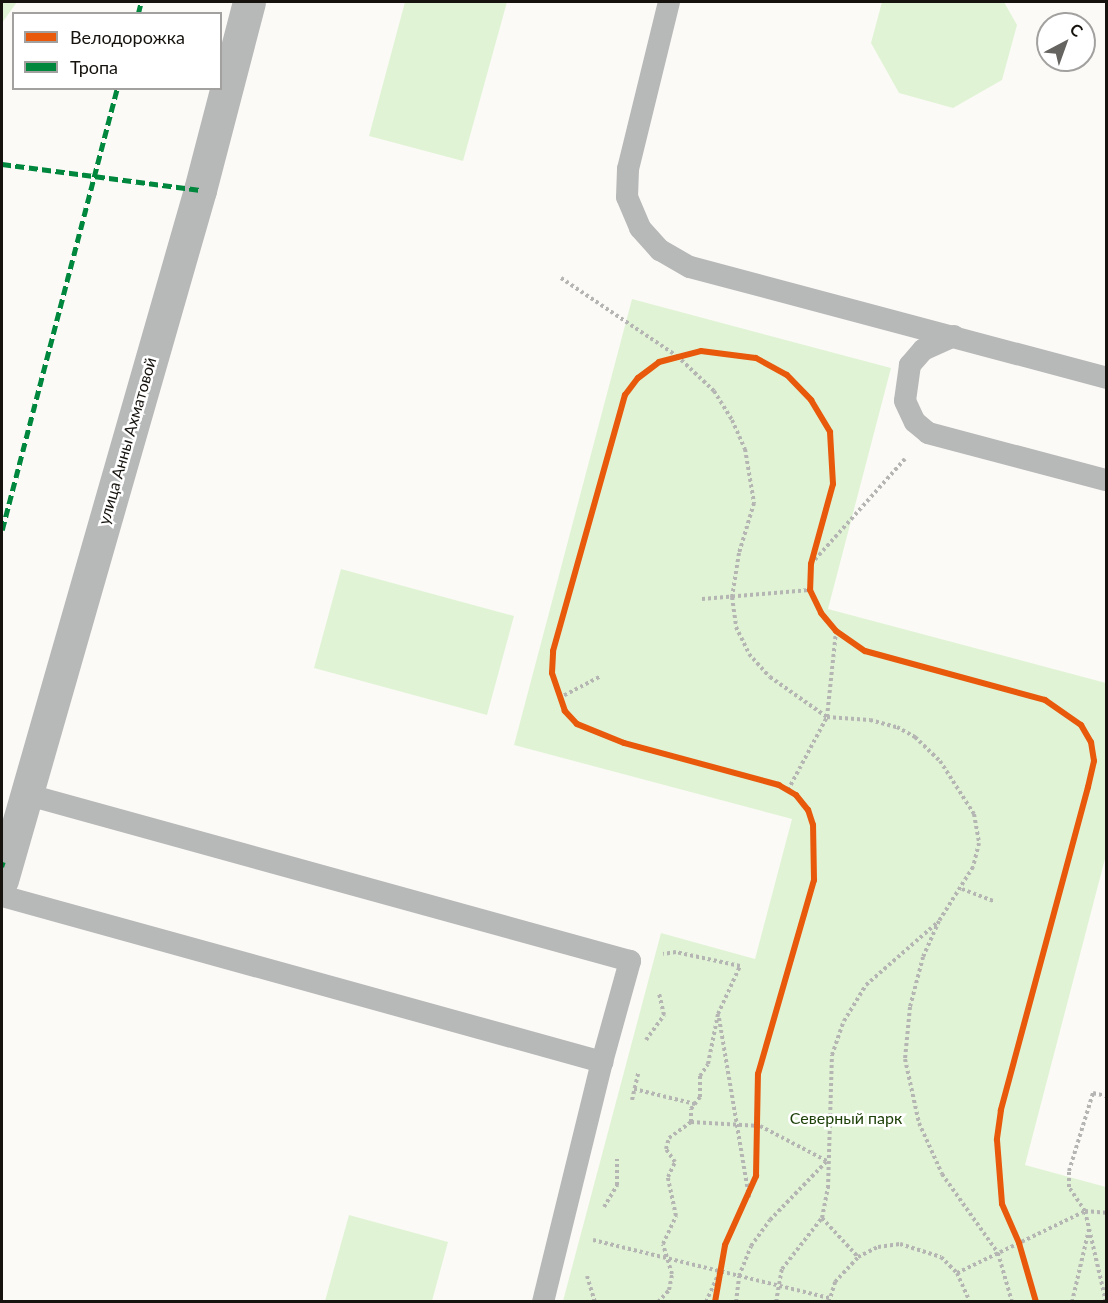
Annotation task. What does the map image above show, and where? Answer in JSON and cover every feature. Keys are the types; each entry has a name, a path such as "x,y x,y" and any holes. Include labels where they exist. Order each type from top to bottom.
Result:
{"street":[{"name":"улица Анны Ахматовой","path":"2,880 200,190 249,2"}],"lane":[{"path":"669,2 628,169 627,197 640,228 660,250 690,267 1107,378"},
{"path":"954,336 923,350 910,364 904,385 905,401 915,422 928,433 1107,480"},
{"path":"25,794 630,961 600,1071 543,1302"},
{"path":"2,896 600,1071"}],"path":[{"path":"561,278 677,356 714,391 745,449 754,503 739,553 732,597 736,627 749,654 770,677 827,717 897,727 915,737 940,761 959,786 975,823 979,843 973,867 962,889 939,921 923,957 913,997 905,1059 919,1124 942,1174 998,1253 1012,1302"},
{"path":"668,359 685,354"},
{"path":"811,564 928,433"},
{"path":"811,573 811,564 818,541"},
{"path":"810,582 813,598"},
{"path":"702,599 810,590"},
{"path":"829,622 844,637"},
{"path":"788,790 827,717 836,631"},
{"path":"559,699 601,676"},
{"path":"779,784 796,795"},
{"path":"962,889 994,901"},
{"path":"776,1302 777,1286 782,1269 822,1218 828,1188 826,1161 832,1055 844,1020 866,985 939,921"},
{"path":"630,961 676,951 740,966 718,1014 708,1064 700,1076 700,1097 694,1104 691,1122"},
{"path":"718,1014 749,1197"},
{"path":"600,1071 694,1104"},
{"path":"1106,1302 1085,1211 1069,1187 1070,1171 1093,1093 1107,1096"},
{"path":"759,1115 759,1136"},
{"path":"658,1302 670,1282 663,1244 676,1216 668,1177 675,1162 666,1149 669,1138 691,1122 760,1126 826,1161"},
{"path":"736,1302 739,1276 751,1246 770,1220 826,1161"},
{"path":"744,1206 756,1176"},
{"path":"957,1273 1085,1211 1107,1214"},
{"path":"822,1218 858,1257"},
{"path":"1072,1302 1089,1228"},
{"path":"561,1231 720,1270 829,1300 835,1282 858,1257 878,1247 900,1244 941,1257 957,1273 970,1302"},
{"path":"1015,1233 1023,1254"},
{"path":"715,1302 721,1262"},
{"path":"706,1302 720,1270"}],"green space":[{"path":"2,2 17,2 2,23"},
{"path":"405,2 507,2 463,161 369,136"},
{"path":"882,2 1004,2 1017,25 1002,80 953,108 899,93 871,43"},
{"name":"Северный парк","path":"632,299 891,368 828,609 1106,683 1106,855 1025,1165 1106,1187 1106,1301 563,1301 661,933 755,959 792,819 514,745"},
{"path":"341,569 514,616 487,715 314,668"},
{"path":"349,1215 448,1242 432,1301 325,1301"}],"marked path":[{"path":"138,12 141,2"},
{"path":"2,530 116,90"},
{"path":"2,164 200,190"}],"cycle path":[{"path":"715,1302 725,1245 756,1176 758,1074 814,880 813,825 808,810 796,795 779,785 624,743 577,724 565,711 552,673 553,651 625,395 638,378 659,362 701,351 756,358 787,375 811,400 830,432 833,484 811,564 810,590 821,613 836,631 865,651 1045,700 1081,725 1091,742 1094,761 1088,787 1001,1110 997,1140 1002,1204 1019,1243 1036,1302"}]}
